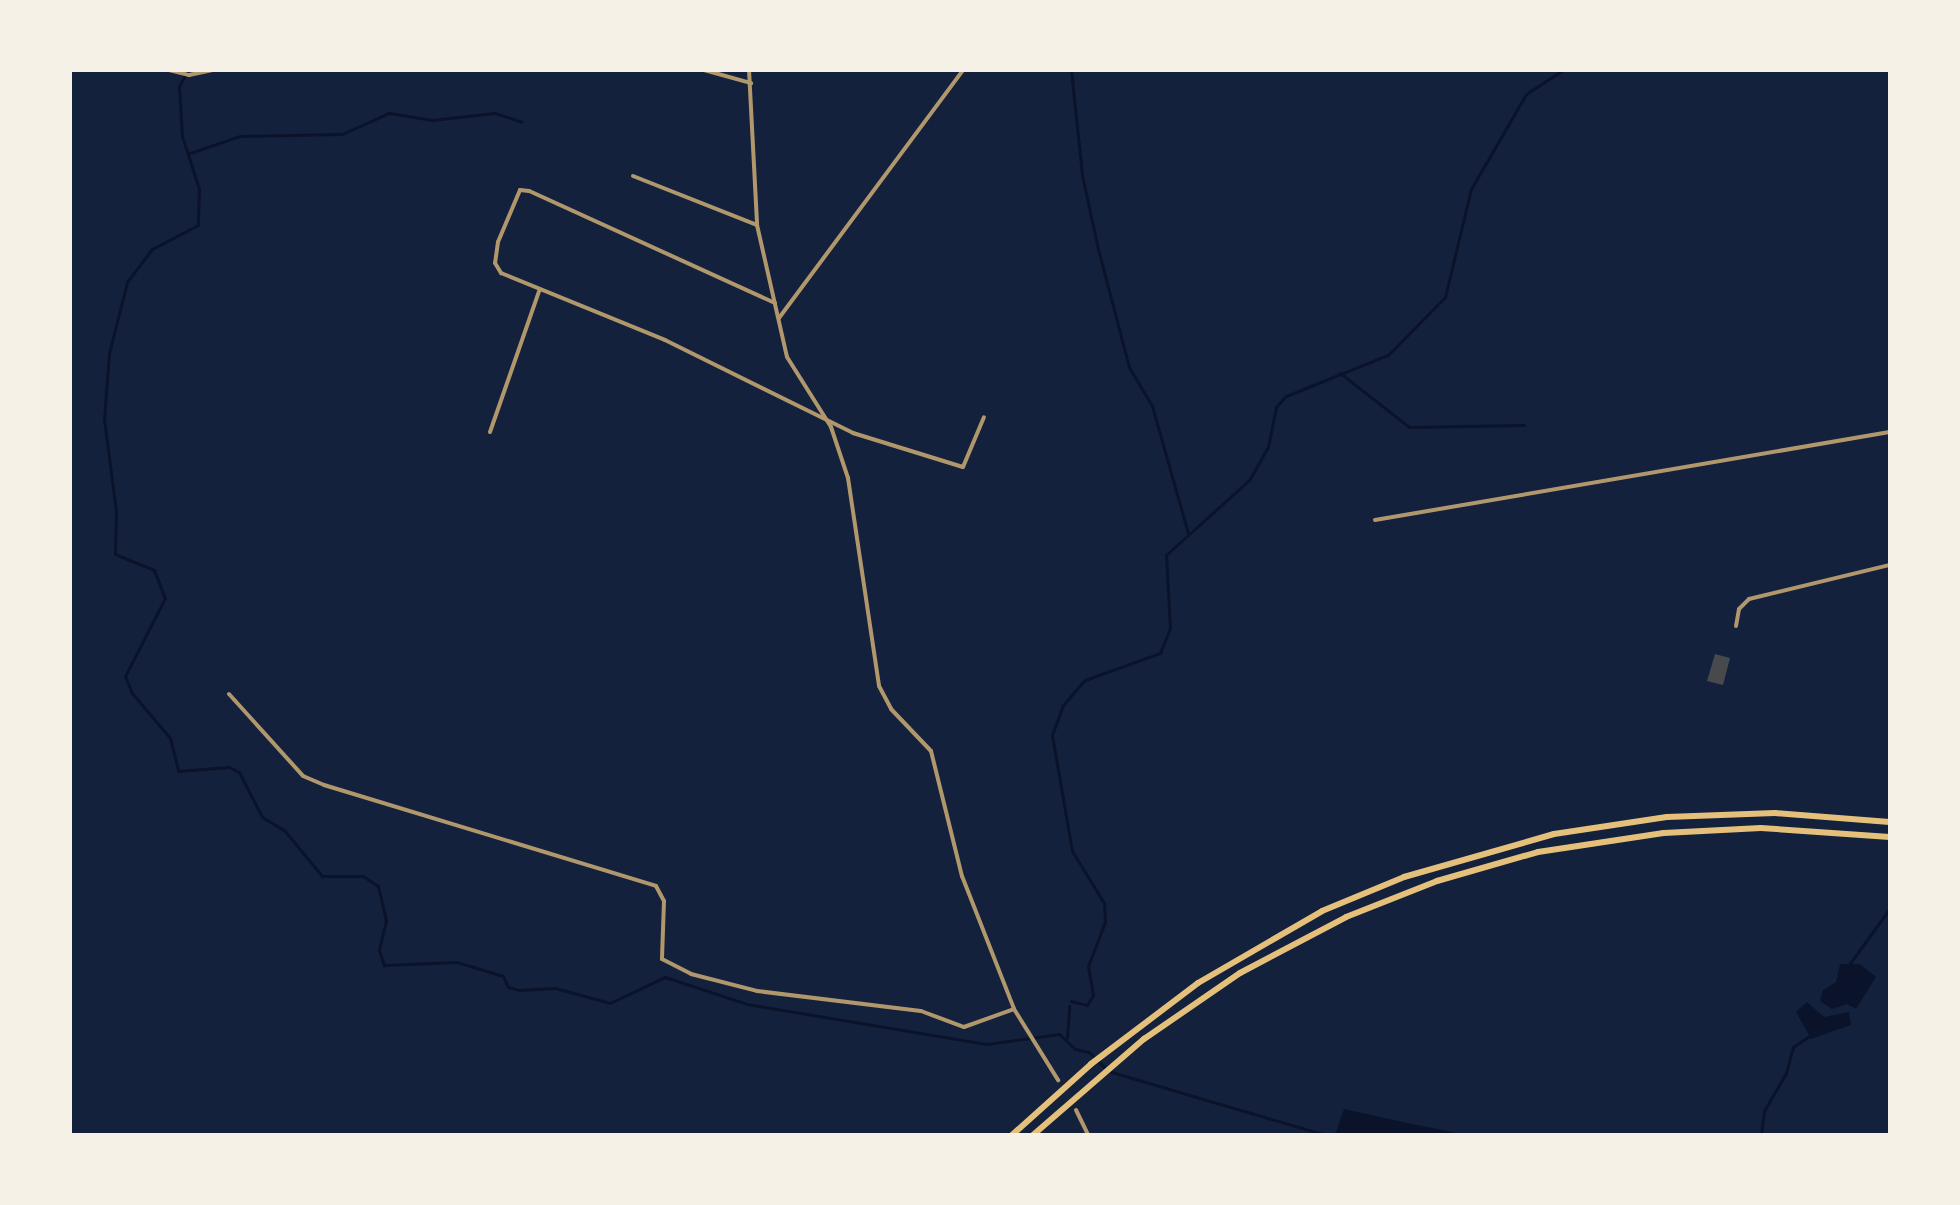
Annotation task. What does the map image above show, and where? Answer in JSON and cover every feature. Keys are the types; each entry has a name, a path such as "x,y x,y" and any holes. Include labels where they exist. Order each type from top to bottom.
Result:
{"highway":[{"path":"1012,1135 1142,1023 1270,939 1404,877 1554,834 1719,814 1817,815 1890,822"},
{"path":"1034,1134 1173,1018 1277,952 1401,894 1577,844 1664,833 1761,828 1890,837"}],"street":[{"path":"169,70 197,74 212,70"},
{"path":"704,70 751,83"},
{"path":"749,70 757,225 787,357 822,416 848,478 879,686 891,709 931,751 962,876 1014,1009 1058,1080"},
{"path":"779,318 963,70"},
{"path":"633,176 757,225"},
{"path":"775,303 591,216 520,190 495,263 501,273 665,340 853,433 963,467 984,417"},
{"path":"490,432 539,291"},
{"path":"1375,520 1890,432"},
{"path":"1736,626 1739,609 1749,599 1890,565"},
{"path":"229,694 303,776 656,886 664,901 662,959 691,974 757,991 921,1011 964,1027 1014,1009"},
{"path":"1076,1110 1088,1135"}],"water":[{"path":"1840,964 1860,964 1876,977 1856,1009 1847,1004 1832,1009 1820,1001 1823,990 1836,982"},
{"path":"1807,1002 1824,1017 1849,1012 1851,1025 1811,1039 1796,1012"},
{"path":"1344,1109 1466,1135 1329,1135 1336,1132"}],"building":[{"path":"1715,654 1730,658 1723,685 1707,681"}],"waterway":[{"path":"188,70 179,86 182,136 199,189 198,225 152,249 127,282 109,353 104,419 116,512 115,554 154,570 165,598 125,676 132,693 170,738 178,771 229,767 239,772 262,817 284,830 322,876 363,876 378,886 386,921 379,950 384,965 457,962 503,976 508,987 519,990 555,988 610,1003 665,977 747,1004 987,1044 1059,1034 1075,1049 1089,1052 1108,1071 1325,1135"},
{"path":"1071,70 1082,175 1098,249 1129,367 1152,406 1188,533"},
{"path":"1071,1001 1087,1005 1093,995 1088,966 1105,922 1104,903 1072,851 1052,735 1063,705 1085,680 1160,653 1170,628 1166,555 1250,479 1268,447 1276,407 1286,396 1388,355 1445,297 1471,189 1526,94 1563,70"},
{"path":"190,153 240,136 342,134 389,113 432,120 495,113 522,122"},
{"path":"1340,373 1409,427 1524,425"},
{"path":"1848,966 1890,908"},
{"path":"1067,1038 1069,1006"},
{"path":"1761,1135 1764,1111 1786,1073 1793,1047 1811,1035"}]}
